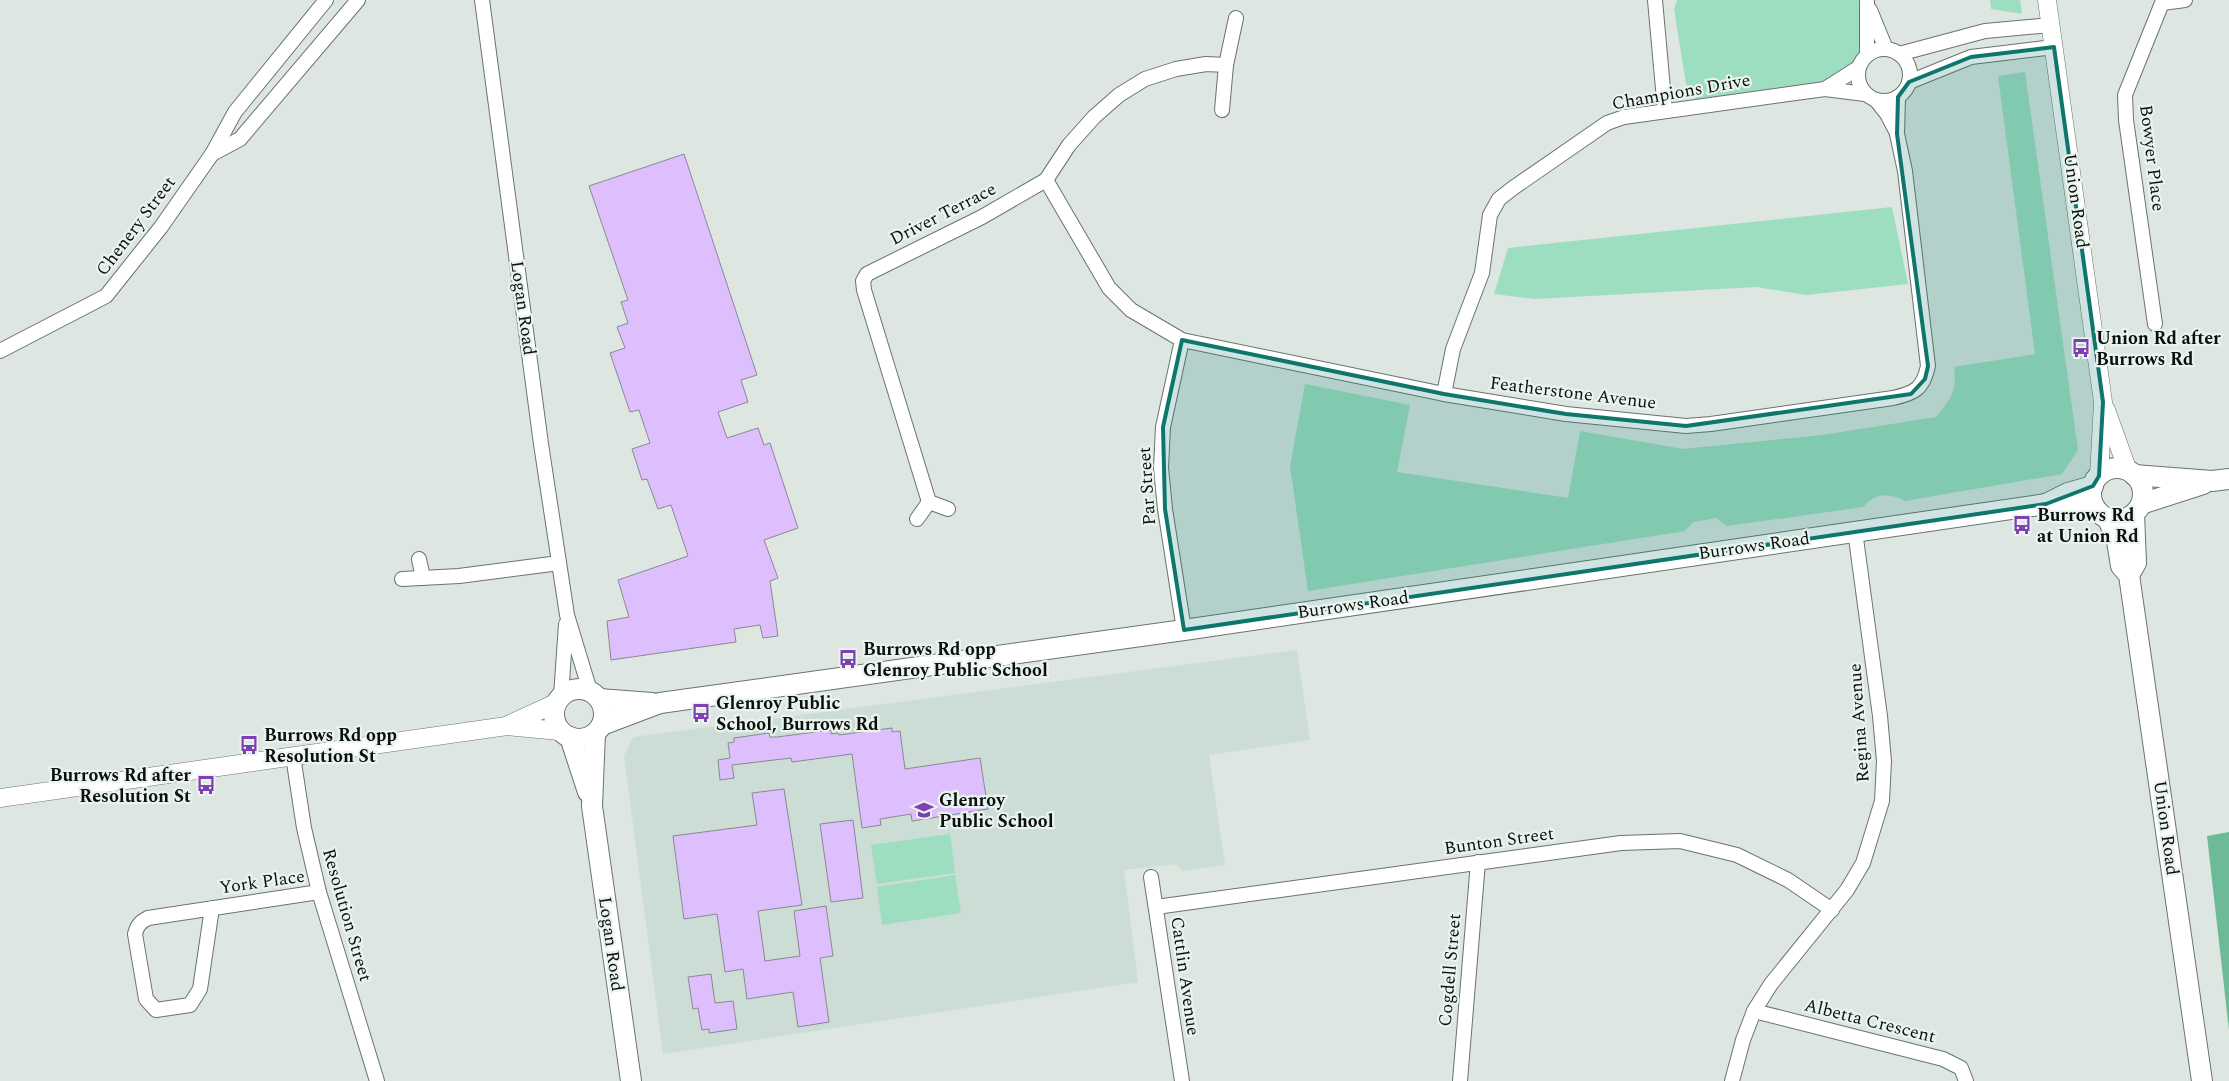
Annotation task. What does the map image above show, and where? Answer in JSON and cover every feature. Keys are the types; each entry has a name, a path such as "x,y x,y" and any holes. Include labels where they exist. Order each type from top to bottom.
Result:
{"main road":[{"path":"2113,469 2131,473 2220,480 2137,509 2124,519 2102,515 2091,499 2096,481 2113,469"},
{"path":"2131,473 2142,489 2137,509"},
{"name":"Burrows Road","path":"598,729 660,704 1184,630 2046,504 2096,481"},
{"name":"Burrows Road","path":"2046,504 2102,515"},
{"name":"Union Road","path":"2129,575 2136,563 2137,509"},
{"name":"Union Road","path":"2102,515 2117,541 2121,566 2129,575 2202,1081"},
{"path":"575,689 595,695 604,711 598,729 583,738 565,734 554,717 558,699 575,689"},
{"name":"Burrows Road","path":"595,695 660,704"},
{"name":"Logan Road","path":"592,806 598,729"},
{"name":"Logan Road","path":"565,734 592,806 631,1081"}],"street":[{"name":"Chenery Street","path":"0,351 106,296 161,227 212,154 234,112 326,0"},
{"name":"Chenery Street","path":"212,154 240,139 358,0"},
{"name":"Logan Road","path":"482,0 541,444 566,615 595,695"},
{"path":"1655,0 1666,111"},
{"name":"Union Road","path":"2047,0 2103,402 2096,481"},
{"name":"Bowyer Place","path":"2155,324 2126,120 2125,95 2161,1 2184,0"},
{"path":"1866,1 1886,49"},
{"path":"1866,1 1867,55"},
{"path":"1222,110 1226,66 1236,18"},
{"path":"1899,54 1984,31 2051,25"},
{"path":"1909,82 1908,67 1899,54 1886,49 1872,51 1858,68 1858,77 1871,97 1884,101 1898,97 1909,82 1971,57 2054,47"},
{"name":"Driver Terrace","path":"929,502 863,281 867,274 982,217 1046,180 1069,145 1094,118 1119,95 1145,79 1176,68 1206,64 1226,66"},
{"name":"Champions Drive","path":"1825,89 1858,68"},
{"name":"Champions Drive","path":"1444,394 1453,349 1482,273 1490,215 1499,199 1607,123 1624,118 1666,111 1825,89 1871,97"},
{"name":"Featherstone Avenue","path":"1871,97 1887,114 1897,134"},
{"name":"Featherstone Avenue","path":"1046,180 1109,288 1131,310 1182,340 1444,394 1566,414 1686,426 1911,394 1925,378 1928,366 1905,171 1897,134 1898,97"},
{"name":"Par Street","path":"1182,340 1163,427 1161,468 1165,509 1184,630"},
{"name":"Union Road","path":"2103,402 2131,473"},
{"path":"917,518 929,502 948,509"},
{"name":"Regina Avenue","path":"1732,1081 1743,1040 1754,1011 1776,977 1847,890 1863,863 1882,801 1884,761 1880,716 1855,531"},
{"path":"419,559 423,578"},
{"path":"402,580 458,576 559,563"},
{"name":"Logan Road","path":"558,699 566,615"},
{"path":"507,726 558,699"},
{"path":"0,798 507,726 565,734"},
{"name":"Resolution Street","path":"294,756 304,828 318,892 377,1081"},
{"name":"Bunton Street","path":"1156,907 1478,862 1621,844 1680,841 1736,855 1788,880 1832,910"},
{"name":"Cogdell Street","path":"1460,1081 1478,862"},
{"name":"Cattlin Avenue","path":"1151,877 1182,1081"},
{"name":"York Place","path":"212,908 200,989 196,998 190,1005 156,1010 146,999 135,934 137,927 148,918 212,908 318,892"},
{"name":"Albetta Crescent","path":"1754,1011 1943,1058 1961,1068 1966,1081"}],"highlighted area":[{"path":"2054,47 2103,402 2099,476 2093,486 2046,504 1184,630 1165,509 1163,427 1182,340 1444,394 1566,414 1686,426 1911,394 1925,379 1928,366 1897,134 1898,97 1909,82 1971,57"}],"shaded area":[{"name":"Glenroy Public School","path":"1297,650 1310,740 1209,755 1225,865 1182,871 1176,864 1124,870 1138,982 663,1054 624,756 633,737"}],"green space":[{"path":"1677,0 1869,0 1876,42 1856,78 1843,85 1699,101 1692,95 1686,84 1674,9"},
{"path":"1990,0 2020,0 2022,14 1991,9"},
{"path":"2025,72 2078,450 2062,474 1905,501 1893,496 1882,495 1872,499 1863,507 1727,526 1716,518 1693,522 1685,531 1308,591 1290,466 1305,384 1410,405 1397,472 1568,498 1580,431 1683,449 1822,435 1936,417 1946,405 1954,389 1954,367 2035,354 1998,76"},
{"path":"1892,207 1908,284 1806,295 1756,287 1535,299 1494,294 1508,248"},
{"path":"2229,832 2229,1030 2207,836"},
{"path":"950,834 955,873 877,884 871,845"},
{"path":"955,875 961,913 882,925 877,887"}],"building":[{"path":"684,154 757,375 741,380 748,402 718,412 727,438 758,428 764,445 770,443 798,528 764,540 778,578 770,581 778,636 763,638 760,625 734,629 736,642 611,660 607,621 629,617 618,580 688,556 671,505 658,509 647,479 642,480 632,449 650,443 639,410 630,412 610,353 625,348 617,327 628,323 621,302 628,300 589,186"},
{"path":"892,728 892,732 900,731 905,769 980,758 988,809 912,821 911,814 880,819 881,825 862,828 852,754 792,762 791,758 732,765 734,778 720,780 718,760 730,758 728,743 734,742 734,738 769,733 770,737 777,737 831,730 831,734 838,733 839,735"},
{"path":"784,789 802,905 758,911 765,961 800,956 794,911 826,906 833,956 820,958 829,1022 798,1027 793,992 747,999 743,969 725,972 717,914 684,919 673,836 757,825 752,793"},
{"path":"853,820 863,898 831,902 820,824"},
{"path":"711,974 715,1003 733,1001 737,1029 709,1033 709,1029 702,1030 698,1008 693,1009 688,977"}],"place":[{"name":"Union Rd after Burrows Rd","path":"2081,348"},
{"name":"Burrows Rd at Union Rd","path":"2022,525"},
{"name":"Burrows Rd opp Glenroy Public School","path":"848,659"},
{"name":"Glenroy Public School, Burrows Rd","path":"701,713"},
{"name":"Burrows Rd opp Resolution St","path":"249,745"},
{"name":"Burrows Rd after Resolution St","path":"206,785"},
{"name":"Glenroy Public School","path":"924,810"}]}
